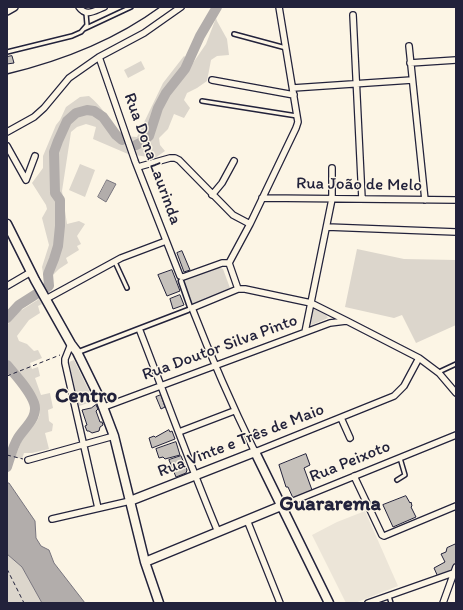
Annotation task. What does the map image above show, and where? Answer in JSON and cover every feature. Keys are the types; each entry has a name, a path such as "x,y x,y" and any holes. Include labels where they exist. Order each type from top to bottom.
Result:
{"main road":[{"path":"7,224 38,285 77,352 104,407 114,436 145,562 159,603"},
{"path":"255,452 329,603"},
{"name":"Rua Vinte e Três de Maio","path":"130,501 255,452"},
{"name":"Rua Peixoto","path":"145,562 281,506"}],"street":[{"path":"7,11 14,7"},
{"path":"79,7 86,13 90,13 104,7"},
{"path":"7,132 34,117 44,108 69,78 98,57 144,33 181,7"},
{"path":"238,289 229,263 250,224 296,128 297,116 279,7"},
{"path":"353,16 362,199"},
{"path":"409,46 425,200"},
{"name":"Rua Dona Laurinda","path":"98,57 180,276 183,277 222,262 229,263"},
{"path":"410,63 456,60"},
{"path":"212,80 294,95"},
{"path":"293,88 412,80"},
{"path":"7,146 26,180 35,156"},
{"path":"138,167 170,158 179,160 233,215 250,224"},
{"path":"212,195 222,183 234,161"},
{"path":"305,332 332,199 332,168"},
{"name":"Rua João de Melo","path":"262,198 456,200"},
{"path":"327,227 456,232"},
{"path":"45,297 115,262 166,241"},
{"path":"7,286 31,272"},
{"path":"181,281 190,308 214,365 234,411 255,452"},
{"path":"81,351 238,289 245,289 311,303 419,358 439,373 456,393"},
{"path":"330,323 332,318 331,313"},
{"name":"Rua Doutor Silva Pinto","path":"104,407 330,323 347,321"},
{"path":"140,331 218,532"},
{"path":"71,344 64,359 98,508"},
{"name":"Rua Vinte e Três de Maio","path":"255,452 394,396 404,386 419,358"},
{"path":"179,432 234,411"},
{"path":"340,418 350,438"},
{"name":"Rua Peixoto","path":"281,506 456,435"},
{"path":"28,460 114,436"},
{"path":"354,476 382,536 456,506"},
{"name":"Rua Vinte e Três de Maio","path":"52,519 130,501"},
{"path":"247,520 280,603"},
{"path":"368,603 455,570"},
{"path":"443,603 455,570"}],"lane":[{"path":"7,52 72,36 131,7"},
{"path":"84,29 87,25 86,13"},
{"path":"234,34 286,48"},
{"path":"202,101 297,116"},
{"path":"115,262 127,288"},
{"path":"439,373 441,370 456,364"},
{"path":"396,480 405,475 400,458"},
{"path":"388,596 391,603"}],"path":[{"path":"7,376 63,354"},
{"path":"7,455 28,460"},
{"path":"7,570 24,603"}],"shaded area":[{"path":"216,18 227,39 229,55 217,56 211,60 207,81 187,93 184,100 190,108 184,118 174,114 168,129 159,138 160,145 165,151 155,158 128,154 93,139 96,127 86,124 77,127 71,132 62,191 67,224 79,221 85,224 77,236 81,244 77,246 79,250 66,258 68,263 51,277 46,272 43,273 42,267 49,245 42,218 47,209 32,183 43,168 43,156 56,125 66,107 80,97 89,96 99,106 117,130 125,135 137,137 163,83 184,56 193,63 206,44"},
{"path":"141,61 145,69 128,78 124,70"},
{"path":"80,164 95,170 85,197 69,190"},
{"path":"107,180 116,184 106,202 98,197"},
{"path":"357,249 404,259 456,260 456,325 416,343 402,315 394,318 345,307"},
{"path":"219,267 223,269 230,288 193,306 183,280"},
{"path":"39,299 42,304 38,306 40,313 29,320 17,336 19,341 27,344 34,351 38,350 42,358 30,363 32,369 38,367 40,376 35,378 41,395 50,393 53,408 48,410 49,421 53,424 52,431 45,433 49,449 32,453 24,453 22,459 15,457 22,440 37,421 40,414 38,403 29,387 7,359 7,325 20,311"},
{"path":"314,309 326,315 328,318 312,325"},
{"path":"74,360 94,401 79,406 69,362"},
{"path":"7,483 9,483 35,521 36,538 41,546 49,550 54,563 85,603 42,603 22,567 7,554"},
{"path":"365,511 398,586 355,603 346,603 312,535 337,522"},
{"path":"7,554 22,567 42,603 7,603"}],"building":[{"path":"12,56 14,63 7,64 7,57"},
{"path":"182,251 190,270 184,272 177,253"},
{"path":"172,270 180,291 167,296 158,275"},
{"path":"180,295 184,305 173,309 170,299"},
{"path":"161,395 165,407 161,409 156,397"},
{"path":"96,405 98,409 96,411 100,422 102,422 103,425 100,427 99,431 92,433 87,431 85,426 87,425 82,410"},
{"path":"169,430 170,432 172,431 175,439 152,448 149,438 155,437"},
{"path":"176,442 180,455 165,459 163,457 159,458 156,449"},
{"path":"306,454 310,465 304,468 312,490 293,498 288,487 286,487 279,465"},
{"path":"181,456 187,470 186,473 176,477 169,460"},
{"path":"406,496 410,503 411,502 411,507 416,517 393,527 383,505"},
{"path":"456,544 456,562 454,567 449,573 438,577 434,568 445,562 441,554 446,552 447,548"}],"waterway":[{"path":"136,145 149,136 158,108 166,93 185,69 200,36 217,7"},
{"path":"7,318 19,305 49,286 48,274 58,246 60,226 60,200 55,193 54,152 67,121 76,113 87,110 94,111 103,117 116,135 122,140"},
{"path":"7,365 29,393 35,408 33,417 16,441 7,467"}],"railway":[{"path":"7,74 47,63 87,48 125,30 160,7"}],"district":[{"name":"Centro","path":"86,397"},
{"name":"Guararema","path":"330,505"}]}
